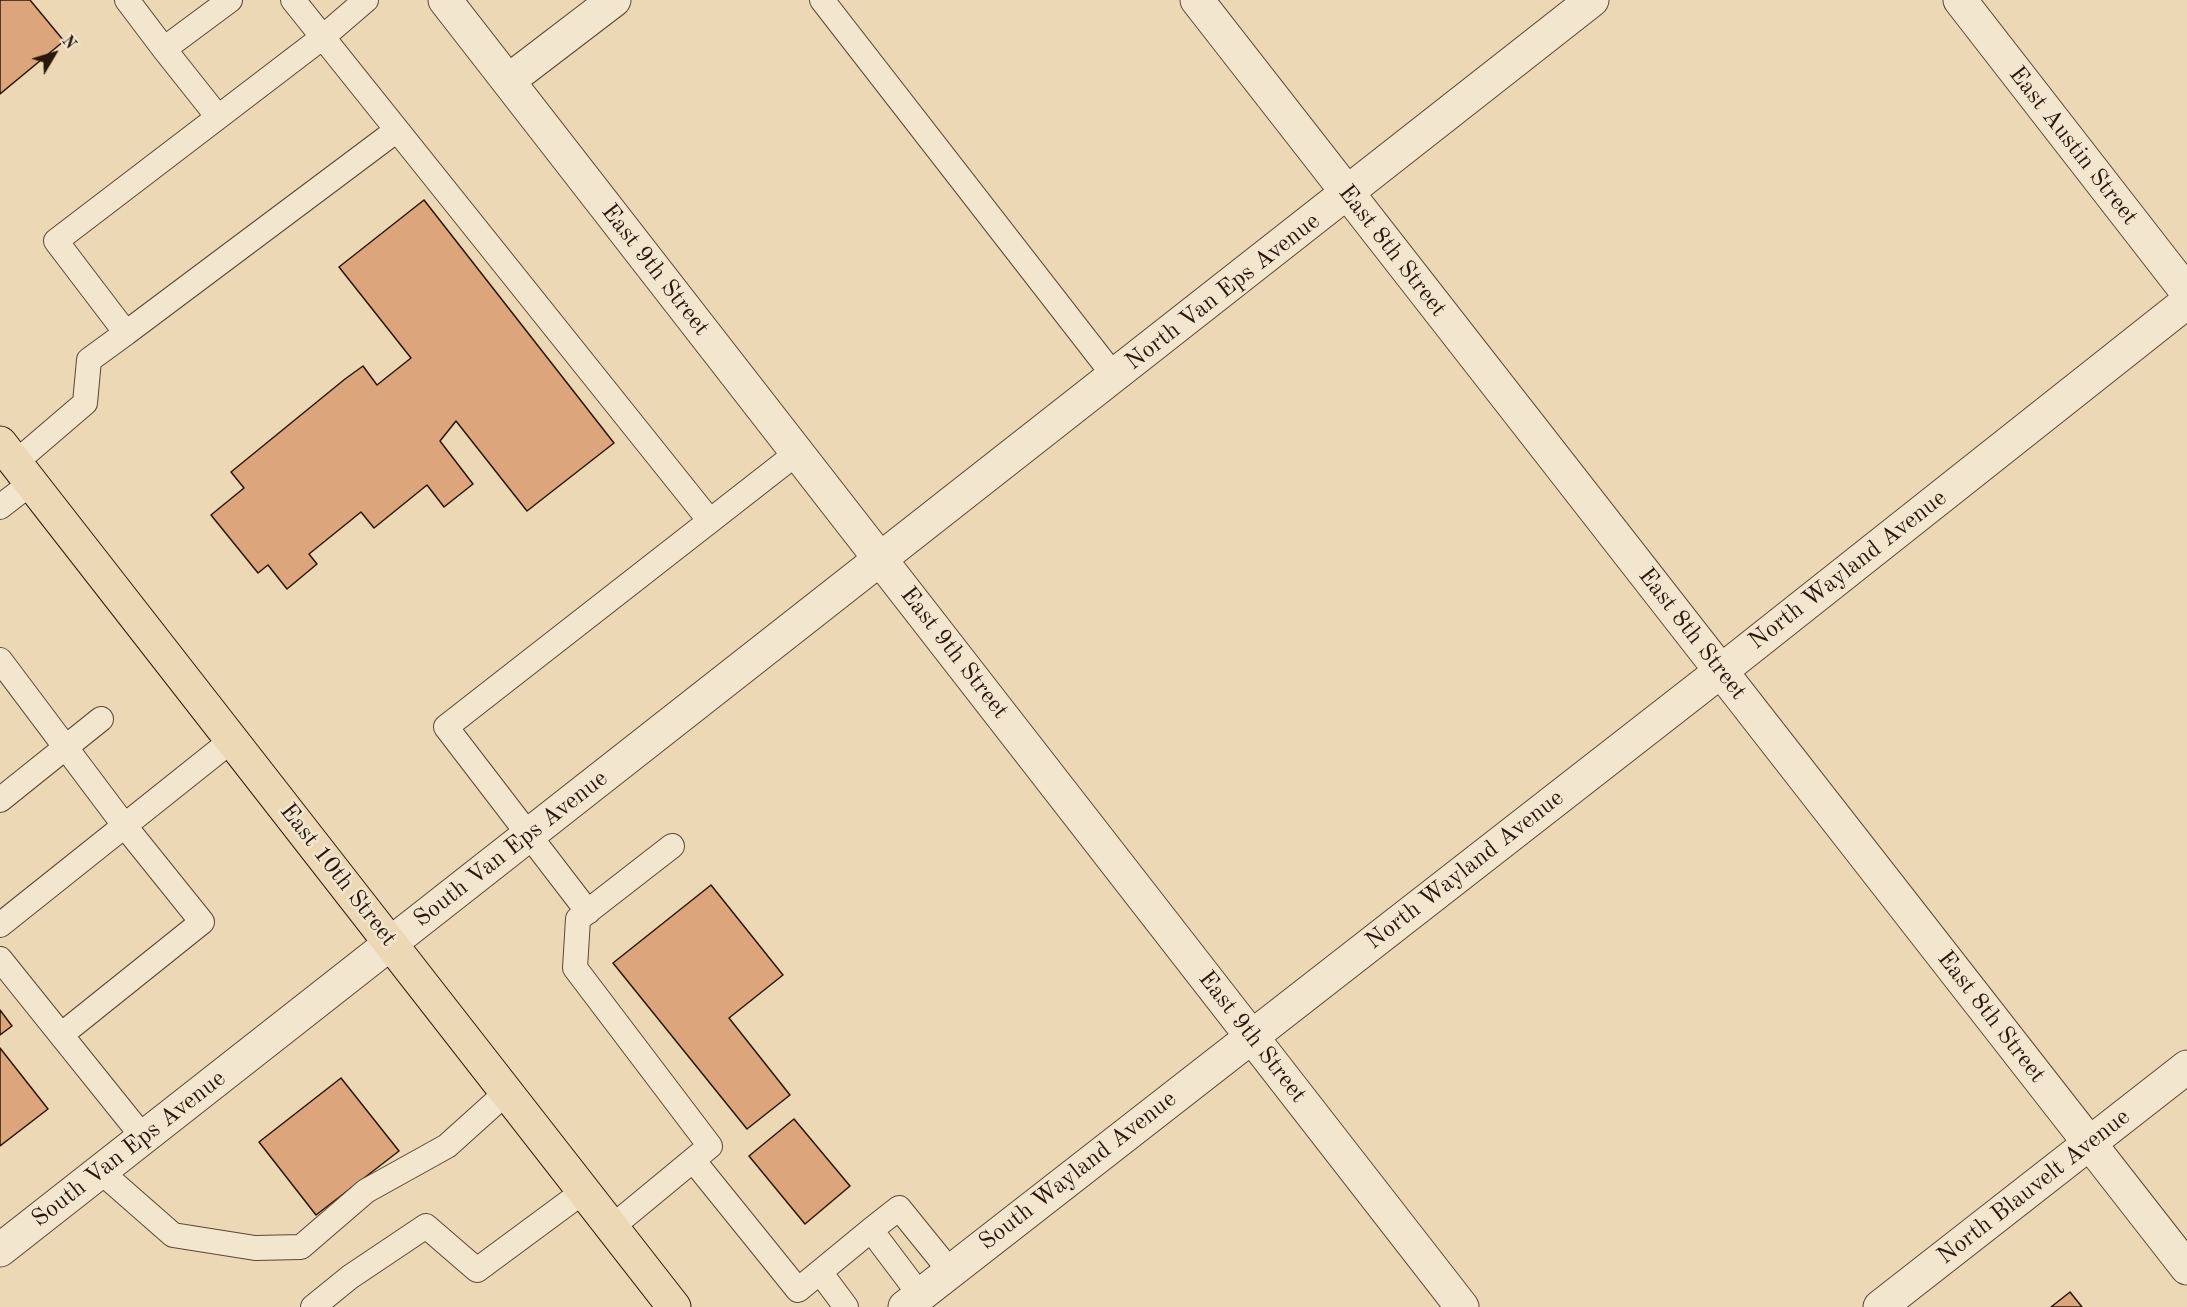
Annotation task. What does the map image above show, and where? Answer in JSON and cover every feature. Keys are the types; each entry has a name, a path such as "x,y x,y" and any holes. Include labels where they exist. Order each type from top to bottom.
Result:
{"main road":[{"name":"East 10th Street","path":"15,463 674,1307"}],"street":[{"name":"East 9th Street","path":"445,0 1462,1307"},
{"path":"508,81 614,0"},
{"name":"East 8th Street","path":"1197,0 2187,1268"},
{"name":"North Van Eps Avenue","path":"881,560 1592,0"},
{"name":"East Austin Street","path":"1960,0 2187,292"},
{"name":"North Wayland Avenue","path":"1251,1035 1721,671 2187,302"},
{"name":"South Van Eps Avenue","path":"0,1250 881,560"},
{"name":"South Wayland Avenue","path":"913,1301 1251,1035"},
{"name":"North Blauvelt Avenue","path":"1880,1307 2187,1067"}],"lane":[{"path":"127,0 218,117"},
{"path":"164,49 230,0"},
{"path":"293,0 710,521"},
{"path":"126,333 56,241 322,37 366,0"},
{"path":"822,0 1115,377"},
{"path":"0,507 15,463 85,403 89,360 397,130"},
{"path":"588,912 446,727 797,453"},
{"path":"0,660 124,825 202,922 61,1035"},
{"path":"0,800 101,719"},
{"path":"0,925 232,740"},
{"path":"612,1227 710,1146 575,968 578,920 672,846"},
{"path":"0,959 143,1137"},
{"path":"100,1171 173,1235 255,1248 301,1247 366,1191 447,1146 507,1092"},
{"path":"693,1160 798,1290 898,1208 950,1271"},
{"path":"312,1307 350,1277 426,1226 477,1270 584,1191"},
{"path":"871,1230 913,1301"},
{"path":"820,1272 846,1307"}],"building":[{"path":"0,0 30,0 64,41 0,94"},
{"path":"424,200 614,443 527,511 456,421 440,441 473,484 444,507 427,485 374,528 361,512 309,554 317,564 287,589 268,565 258,573 211,515 244,488 231,472 345,379 363,366 377,385 411,358 339,267"},
{"path":"711,885 783,975 729,1018 790,1095 747,1129 613,963"},
{"path":"0,1010 12,1026 0,1035"},
{"path":"0,1048 48,1109 0,1146"},
{"path":"341,1078 399,1151 316,1215 259,1142"},
{"path":"794,1119 850,1186 805,1224 749,1156"},
{"path":"2070,1292 2082,1307 2051,1307"}]}
